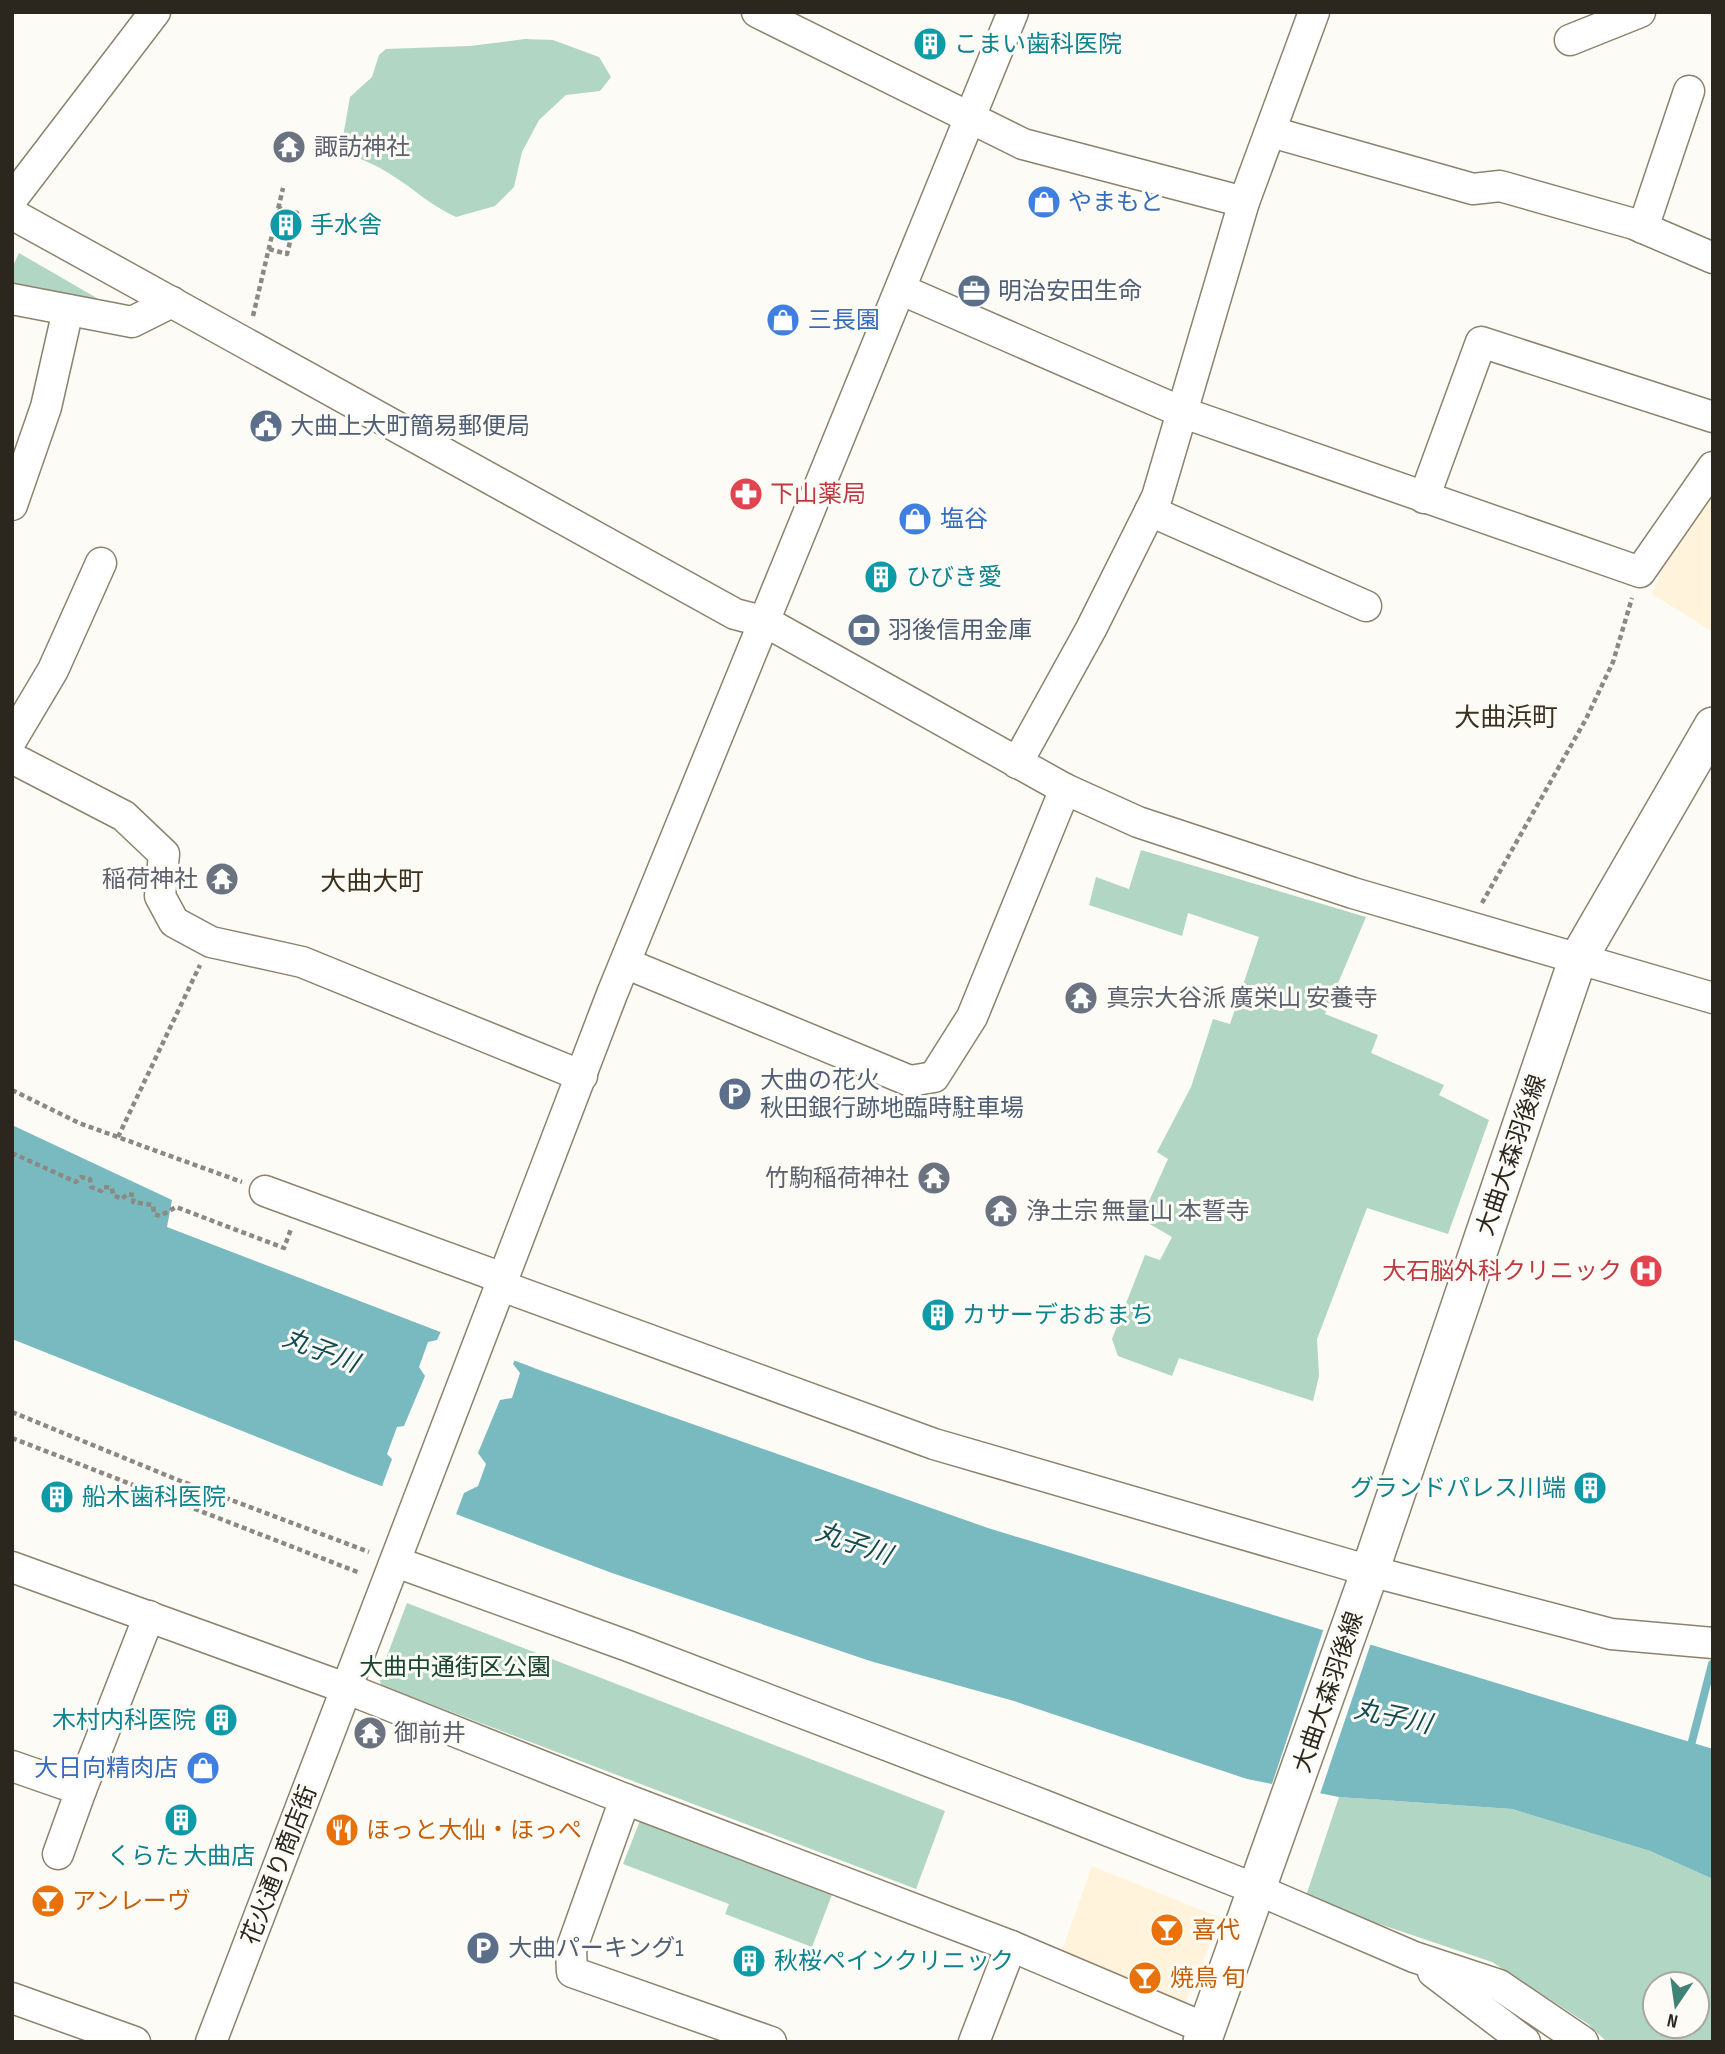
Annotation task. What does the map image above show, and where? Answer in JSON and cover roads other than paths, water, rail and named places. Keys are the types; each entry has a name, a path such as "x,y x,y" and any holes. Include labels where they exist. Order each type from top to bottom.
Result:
{"main road":[{"name":"大曲大森羽後線","path":"1205,2035 1370,1571 1577,961 1713,726"}],"street":[{"path":"155,12 15,217 735,614 766,622 1065,789 1138,822 1467,928 1713,998"},
{"path":"757,12 1023,144 1244,202"},
{"name":"花火通り商店街","path":"211,2042 625,963 766,622 778,581 902,290 1013,12"},
{"path":"1017,763 1091,629 1150,511 1184,413 1244,202 1314,12"},
{"path":"1570,40 1640,12"},
{"path":"1643,228 1689,91"},
{"path":"1271,132 1473,189 1500,186 1643,228 1713,258"},
{"path":"902,290 1184,413 1640,572 1713,467"},
{"path":"12,299 132,322 172,302"},
{"path":"12,505 46,407 68,310"},
{"path":"1424,498 1480,342 1713,418"},
{"path":"1150,511 1366,606"},
{"path":"12,739 53,670 101,563"},
{"path":"12,758 124,816 164,854 159,896 174,922 211,942 302,962 582,1076"},
{"path":"625,963 910,1081 934,1077 972,1017 1065,789"},
{"path":"265,1191 934,1444 1370,1571 1611,1634 1713,1643"},
{"path":"395,1565 628,1646 1258,1890 1414,1957 1499,1985 1583,2042"},
{"path":"12,1567 348,1689 625,1799 1011,1946 1205,2035"},
{"path":"58,1854 80,1790 149,1616"},
{"path":"12,1766 80,1790"},
{"path":"625,1799 571,1950 572,1972 771,2042"},
{"path":"974,2042 1011,1946"},
{"path":"1414,1957 1525,2042"},
{"path":"12,1998 135,2042"}],"water":[{"name":"丸子川","path":"12,1125 172,1200 167,1227 542,1371 988,1528 1713,1749 1713,1879 1650,1851 1512,1809 1339,1797 1247,1779 1014,1701 870,1661 612,1573 355,1476 12,1339"}],"waterway":[{"path":"1689,1753 1712,1664"}],"place":[{"name":"こまい歯科医院","path":"930,44"},
{"name":"諏訪神社","path":"289,147"},
{"name":"やまもと","path":"1044,202"},
{"name":"手水舎","path":"286,225"},
{"name":"明治安田生命","path":"974,291"},
{"name":"三長園","path":"783,320"},
{"name":"大曲上大町簡易郵便局","path":"266,426"},
{"name":"下山薬局","path":"746,494"},
{"name":"塩谷","path":"915,519"},
{"name":"ひびき愛","path":"881,577"},
{"name":"羽後信用金庫","path":"864,630"},
{"name":"稲荷神社","path":"222,879"},
{"name":"真宗大谷派 廣栄山 安養寺","path":"1081,998"},
{"name":"大曲の花火 秋田銀行跡地臨時駐車場","path":"735,1094"},
{"name":"竹駒稲荷神社","path":"934,1178"},
{"name":"浄土宗 無量山 本誓寺","path":"1001,1211"},
{"name":"大石脳外科クリニック","path":"1646,1271"},
{"name":"カサーデおおまち","path":"938,1315"},
{"name":"グランドパレス川端","path":"1590,1488"},
{"name":"船木歯科医院","path":"57,1497"},
{"name":"木村内科医院","path":"221,1720"},
{"name":"御前井","path":"370,1733"},
{"name":"大日向精肉店","path":"203,1768"},
{"name":"くらた 大曲店","path":"181,1820"},
{"name":"ほっと大仙・ほっぺ","path":"342,1830"},
{"name":"アンレーヴ","path":"48,1901"},
{"name":"喜代","path":"1167,1930"},
{"name":"大曲パーキング1","path":"483,1948"},
{"name":"秋桜ペインクリニック","path":"749,1961"},
{"name":"焼鳥 旬","path":"1145,1978"}],"district":[{"name":"大曲浜町","path":"1506,717"},
{"name":"大曲大町","path":"372,881"}],"park label":[{"name":"大曲中通街区公園","path":"455,1667"}]}
